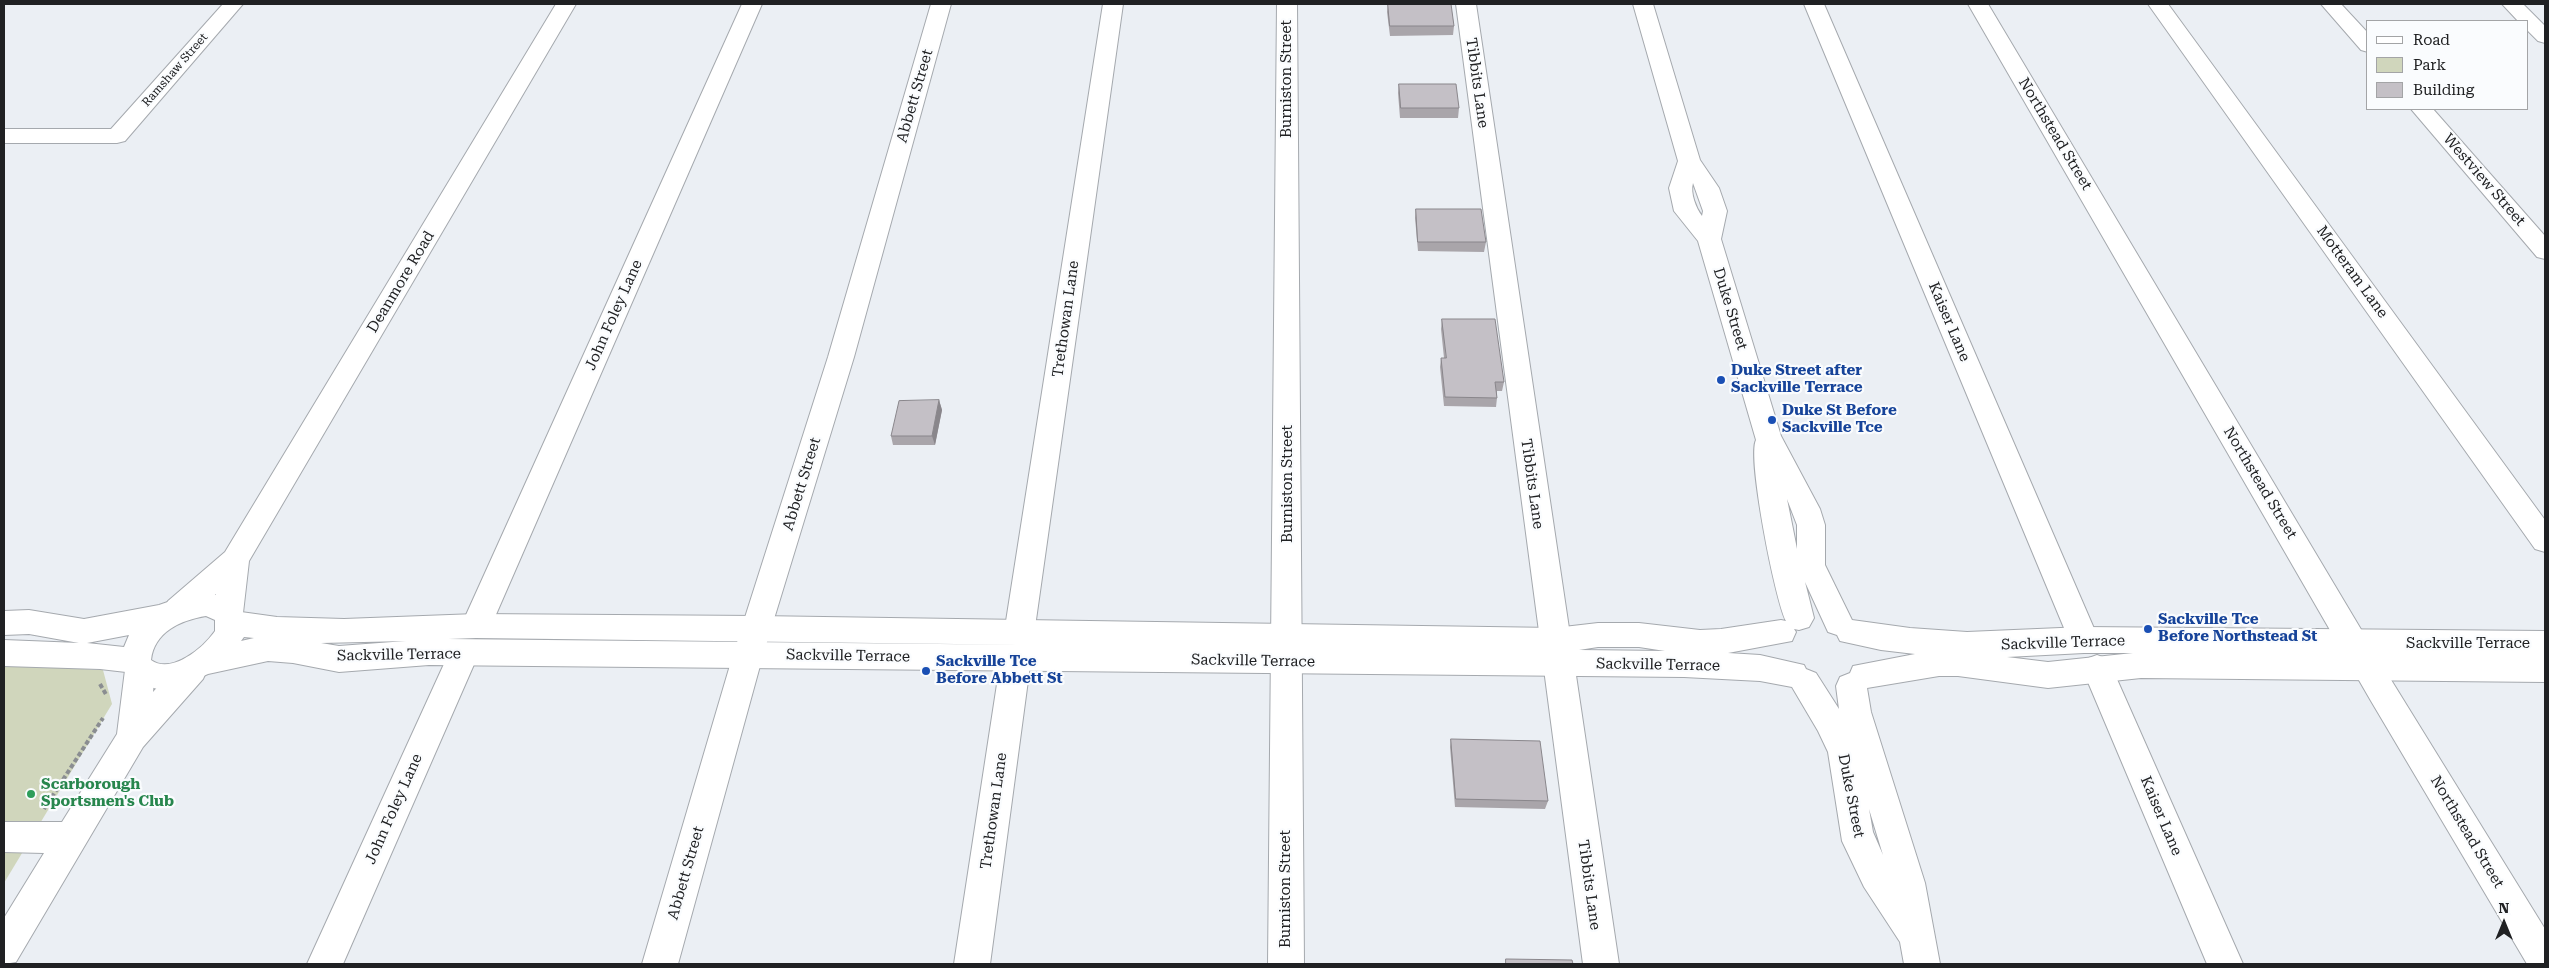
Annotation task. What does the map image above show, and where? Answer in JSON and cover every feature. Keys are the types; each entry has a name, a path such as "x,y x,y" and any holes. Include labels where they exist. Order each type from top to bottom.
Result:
{"street":[{"name":"Ramshaw Street","path":"4,136 117,136 233,4"},
{"name":"Deanmore Road","path":"170,614 236,560 566,4"},
{"name":"John Foley Lane","path":"325,964 752,4"},
{"name":"Abbett Street","path":"660,964 753,642 841,356 941,4"},
{"name":"Trethowan Lane","path":"972,964 1113,4"},
{"name":"Burniston Street","path":"1286,964 1288,649 1287,4"},
{"name":"Tibbits Lane","path":"1466,4 1601,964"},
{"name":"Duke Street","path":"1643,4 1689,161 1680,188 1686,211 1709,238 1768,436 1806,509 1811,524 1811,565 1845,627"},
{"name":"Kaiser Lane","path":"1814,4 2090,654 2225,964"},
{"name":"Northstead Street","path":"1978,4 2362,656 2545,961"},
{"name":"Motteram Lane","path":"2158,4 2545,541"},
{"path":"2331,4 2366,44"},
{"path":"2512,4 2528,20"},
{"path":"2529,21 2545,37"},
{"name":"Westview Street","path":"2423,110 2545,251"},
{"name":"Duke Street","path":"1768,436 1769,475 1790,625"},
{"name":"Deanmore Road","path":"230,618 236,560"},
{"name":"Sackville Terrace","path":"4,623 29,622 84,631 170,614 208,604 219,607 230,618 277,629 344,631 470,640 1556,652 1733,666 1799,678"},
{"path":"132,736 138,666 135,651 141,639 170,614"},
{"path":"1811,616 1845,627 1866,653 1867,664 1858,680 1829,689 1799,678 1779,653 1778,641 1790,625 1811,616"},
{"path":"4,950 132,736 199,666 225,643 230,618"},
{"name":"Sackville Terrace","path":"1556,652 1598,635 1638,635 1700,643 1747,638 1790,625"},
{"name":"Sackville Terrace","path":"1845,627 1898,641 2009,645 2090,654 2141,665 2222,665 2545,644"},
{"name":"Sackville Terrace","path":"4,653 100,656 138,666 149,675 162,677 268,648 293,650 339,659 429,652 470,640"},
{"name":"Sackville Terrace","path":"1858,680 1939,663 1980,664 2048,675 2069,674 2090,654"},
{"name":"Sackville Terrace","path":"2362,656 2545,670"},
{"name":"Duke Street","path":"1799,678 1834,729 1841,744 1847,763 1854,824 1860,843 1870,865 1918,950"},
{"name":"Duke Street","path":"1858,680 1856,712 1908,883 1918,950"},
{"path":"14,837 72,838"}],"path":[{"path":"100,656 92,670 108,698"},
{"path":"14,837 107,713"}],"green space":[{"name":"Scarborough Sportsmen's Club","path":"4,665 103,670 112,704 4,883"}],"building":[{"path":"1388,4 1451,4 1454,26 1390,26"},
{"path":"1399,84 1456,84 1459,108 1401,108"},
{"path":"1416,209 1481,209 1486,242 1418,242"},
{"path":"1442,319 1495,319 1504,382 1495,382 1497,398 1445,397 1441,358 1446,358"},
{"path":"939,400 932,436 891,436 899,401"},
{"path":"1451,739 1540,741 1548,801 1456,799"},
{"path":"1506,959 1572,960 1573,964 1506,964"}],"place":[{"name":"Duke Street after Sackville Terrace","path":"1721,380"},
{"name":"Duke St Before Sackville Tce","path":"1772,420"},
{"name":"Sackville Tce Before Northstead St","path":"2148,629"},
{"name":"Sackville Tce Before Abbett St","path":"926,671"},
{"name":"Scarborough Sportsmen's Club","path":"31,794"}]}
